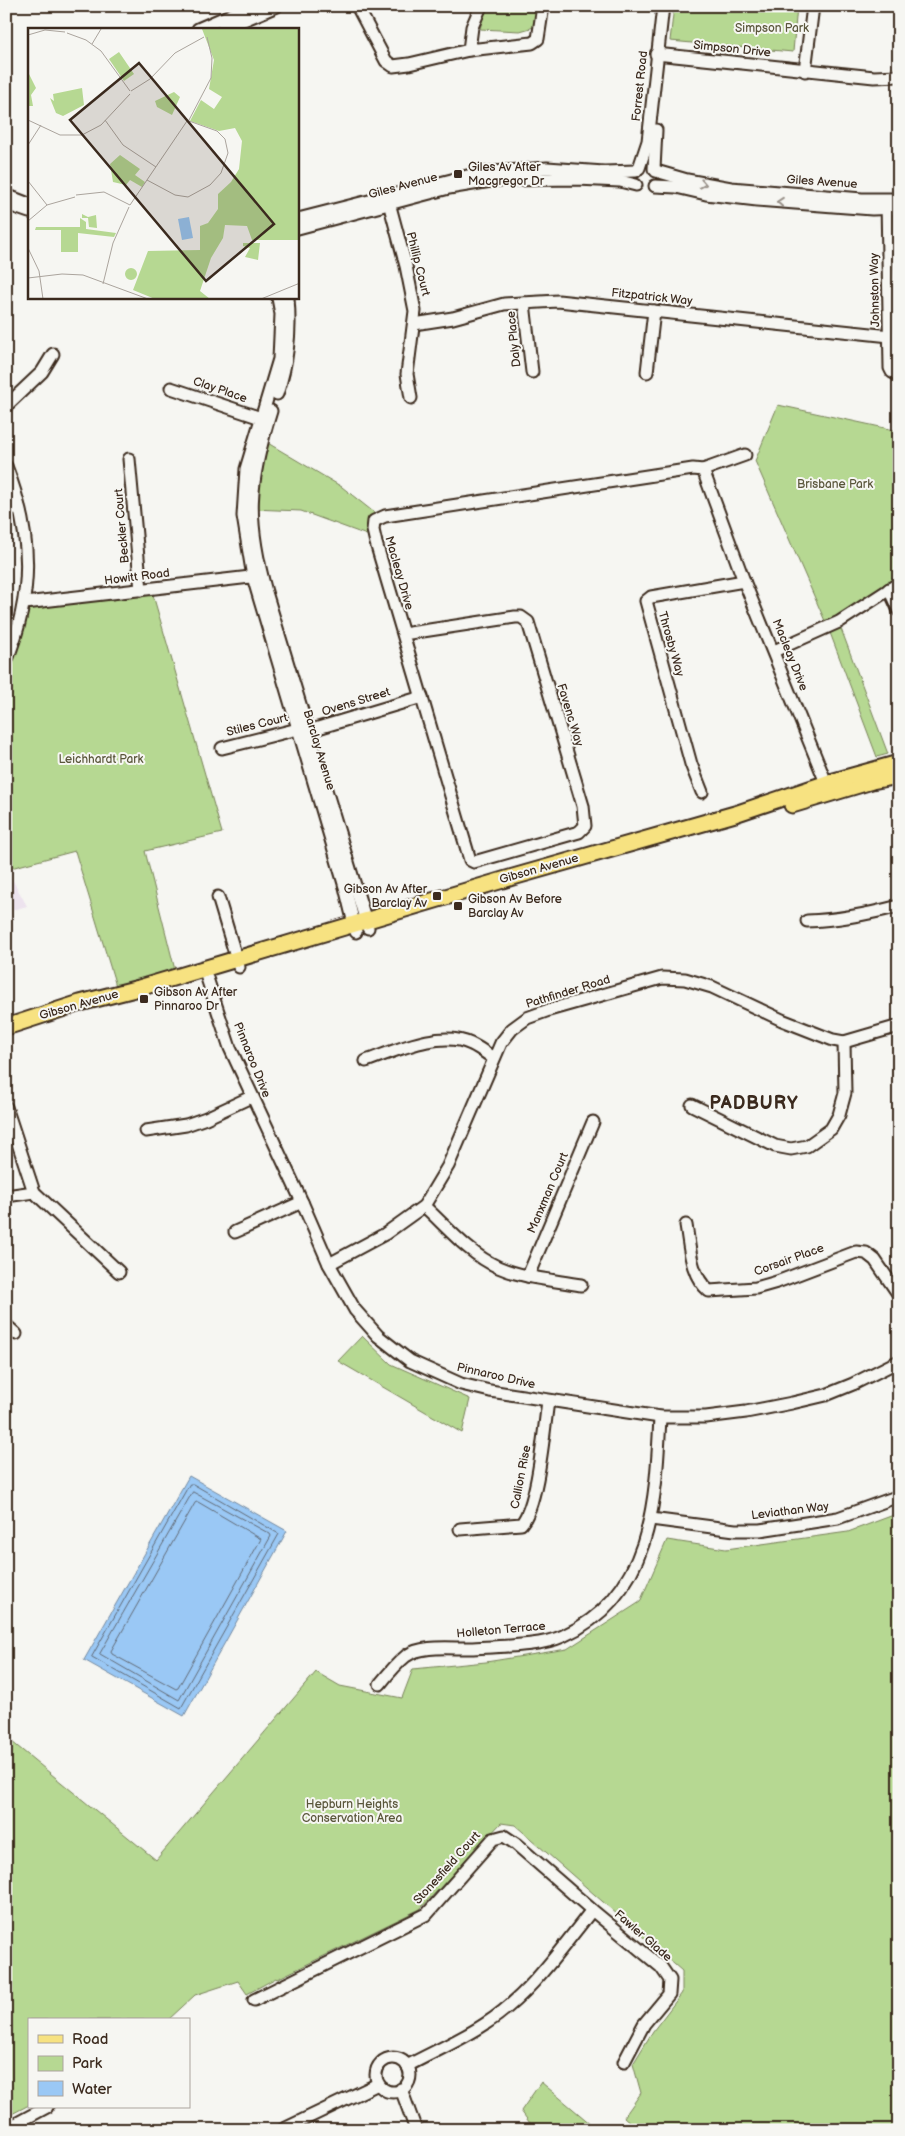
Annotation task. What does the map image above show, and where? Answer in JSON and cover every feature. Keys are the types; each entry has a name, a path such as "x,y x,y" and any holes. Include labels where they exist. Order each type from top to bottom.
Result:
{"main road":[{"name":"Gibson Avenue","path":"6,1034 361,926 706,832 899,764"},
{"name":"Gibson Avenue","path":"829,789 899,776"},
{"name":"Gibson Avenue","path":"6,1027 80,1003 205,972"}],"street":[{"path":"235,22 251,6"},
{"path":"203,28 235,22 277,6"},
{"path":"357,6 386,61 393,66 469,50 532,43 538,39 543,6"},
{"path":"469,50 472,27 481,6"},
{"name":"Forrest Road","path":"655,170 655,135 663,6"},
{"name":"Forrest Road","path":"638,169 648,141 660,54 669,6"},
{"path":"805,71 813,6"},
{"name":"Simpson Drive","path":"660,54 805,71 874,77 899,76"},
{"path":"648,166 655,170 658,178 655,186 646,190 636,186 634,178 638,169 648,166"},
{"name":"Giles Avenue","path":"299,228 471,175 548,168 604,172 638,169"},
{"name":"Giles Avenue","path":"655,170 687,180 731,188 887,205 899,208"},
{"name":"Giles Avenue","path":"299,219 449,188 515,178 620,181 636,186"},
{"name":"Giles Avenue","path":"655,186 756,200 887,205 899,199"},
{"path":"6,195 28,204"},
{"name":"Phillip Court","path":"388,200 412,291 415,310 407,374 411,398"},
{"path":"6,204 28,212"},
{"name":"Johnston Way","path":"887,205 890,368 892,372 899,375"},
{"name":"Barclay Avenue","path":"264,420 279,359 281,314 278,299"},
{"name":"Barclay Avenue","path":"288,299 287,361 246,468 242,502 246,539 303,730 345,887 361,926"},
{"name":"Fitzpatrick Way","path":"414,324 453,318 504,304 558,301 890,336"},
{"name":"Daly Place","path":"524,303 532,372"},
{"path":"647,372 654,312"},
{"path":"6,406 42,372 53,354"},
{"name":"Clay Place","path":"171,388 264,420"},
{"name":"Macleay Drive","path":"474,862 470,860 403,634 375,538 373,530 374,521 385,516 693,469 703,470 746,455"},
{"name":"Beckler Court","path":"130,459 141,590"},
{"path":"6,466 26,536 27,559 25,604 6,662"},
{"name":"Macleay Drive","path":"703,470 744,581 829,789"},
{"path":"6,510 19,507"},
{"name":"Howitt Road","path":"25,604 257,576"},
{"name":"Throsby Way","path":"702,792 691,764 646,601 651,597 744,581"},
{"path":"774,651 839,622 894,586 899,611"},
{"name":"Favenc Way","path":"403,634 515,617 521,617 528,622 583,806 585,826 579,832 474,862"},
{"name":"Ovens Street","path":"303,730 422,697"},
{"name":"Stiles Court","path":"222,748 303,730"},
{"path":"218,897 238,962"},
{"path":"807,921 836,919 899,906"},
{"name":"Pinnaroo Drive","path":"205,972 230,1048 302,1202 328,1264 355,1310 378,1336 410,1361 462,1384 548,1401 660,1417 706,1417 792,1403 826,1395 899,1361"},
{"name":"Pathfinder Road","path":"328,1264 385,1234 424,1206 437,1188 459,1142 493,1058 501,1043 512,1029 527,1018 662,978 685,979 712,987 812,1033 844,1042"},
{"path":"692,1105 775,1146 792,1149 807,1146 831,1129 839,1115 845,1093 844,1042 899,1026"},
{"path":"366,1061 424,1040 448,1040 469,1043 493,1058"},
{"path":"146,1132 192,1122 251,1096"},
{"path":"6,1106 34,1192 119,1272"},
{"name":"Manxman Court","path":"528,1276 593,1122"},
{"path":"6,1196 34,1192"},
{"path":"235,1232 302,1202"},
{"path":"424,1206 479,1256 496,1266 528,1276 580,1285"},
{"name":"Corsair Place","path":"686,1225 695,1274 701,1284 709,1291 756,1288 856,1252 866,1253 875,1260 899,1295"},
{"path":"6,1325 16,1334"},
{"name":"Callion Rise","path":"460,1529 521,1524 528,1517 534,1495 548,1401"},
{"name":"Holleton Terrace","path":"380,1684 408,1655 420,1650 544,1642 563,1636 605,1607 620,1591 640,1555 651,1519 660,1417"},
{"name":"Leviathan Way","path":"651,1519 735,1530 760,1530 838,1518 899,1496"},
{"name":"Stonesfield Court","path":"254,2000 427,1914 493,1838 504,1836 516,1844 592,1910"},
{"path":"407,2066 485,2024 510,2005 539,1975 592,1910"},
{"name":"Fawler Glade","path":"592,1910 661,1967 670,1980 669,1994 644,2024 624,2062"},
{"path":"398,2058 407,2066 410,2077 408,2083 401,2090 390,2091 378,2084 376,2072 381,2062 398,2058"},
{"path":"282,2130 378,2084"},
{"path":"401,2090 416,2130"},
{"path":"6,2129 45,2108"}],"shaded area":[{"path":"6,868 27,906 6,912"}],"green space":[{"path":"486,6 537,6 545,24 520,31 480,29"},
{"name":"Simpson Park","path":"674,6 797,6 793,52 670,41"},
{"name":"Brisbane Park","path":"778,405 899,431 899,581 860,610 825,621 755,461"},
{"path":"266,442 342,487 376,514 375,538 301,511 252,509"},
{"name":"Leichhardt Park","path":"153,595 222,833 145,851 175,970 116,986 75,851 6,868 6,661 25,603"},
{"path":"840,626 888,754 877,757 829,630"},
{"path":"362,1336 391,1364 470,1399 462,1433 338,1361"},
{"name":"Hepburn Heights Conservation Area","path":"899,1513 899,2130 639,2130 624,2117 641,2093 633,2064 653,2031 682,1993 682,1971 515,1825 501,1823 420,1909 276,1978 247,1994 238,1981 195,1995 170,2018 28,2018 28,2106 6,2117 6,1737 156,1860 316,1672 340,1686 402,1698 413,1669 486,1662 567,1649 640,1602 667,1540 726,1549 848,1532"},
{"path":"541,2082 598,2130 535,2130 521,2111"}],"water":[{"path":"189,1476 287,1531 184,1716 84,1660"}],"place":[{"name":"Giles Av After Macgregor Dr","path":"458,174"},
{"name":"Gibson Av After Barclay Av","path":"437,896"},
{"name":"Gibson Av Before Barclay Av","path":"458,906"},
{"name":"Gibson Av After Pinnaroo Dr","path":"144,999"}],"district":[{"name":"PADBURY","path":"754,1103"}]}
